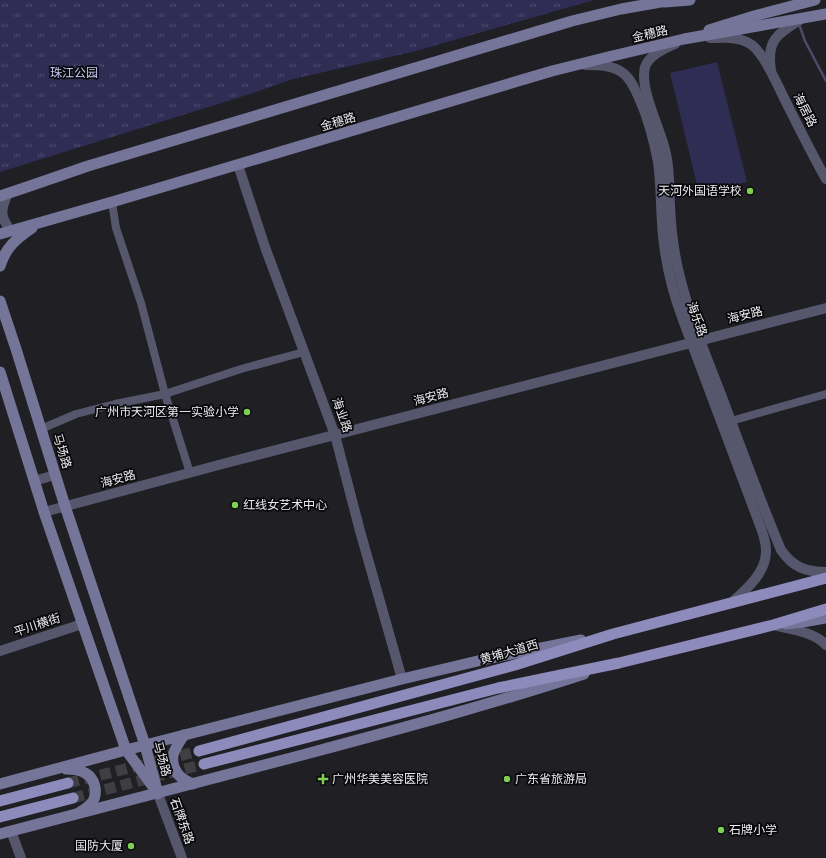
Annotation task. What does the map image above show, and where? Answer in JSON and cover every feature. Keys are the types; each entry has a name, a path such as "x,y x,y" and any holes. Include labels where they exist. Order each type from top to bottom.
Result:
{"main road":[{"path":"660,3 672,0"},
{"path":"3,192 24,188 88,166 572,21 621,9 690,0"},
{"path":"684,39 724,24 815,0"},
{"path":"684,39 824,15"},
{"name":"金穗路","path":"0,234 238,165 552,71 684,39"},
{"path":"0,266 4,255 13,242 40,223"},
{"name":"马场路","path":"0,301 65,506 145,745 158,794"},
{"name":"马场路","path":"0,372 44,512 126,750 158,794"},
{"name":"黄埔大道西","path":"199,751 515,665 612,634 826,578"},
{"path":"204,764 492,689 619,663 773,625 826,609"},
{"path":"773,625 826,618"},
{"path":"0,784 402,679 486,659 612,634"},
{"path":"5,833 158,794 451,715 619,663"},
{"path":"184,735 174,754 174,767 179,776 193,784"},
{"path":"60,768 85,772 90,777 94,785 95,794 93,801 87,808 77,815"},
{"path":"0,801 68,783"},
{"path":"0,817 73,798"}],"street":[{"path":"772,74 770,57 773,41 780,33 801,19"},
{"name":"海居路","path":"684,39 740,39 753,46 772,74 826,179"},
{"name":"海乐路","path":"684,39 665,48 649,59 645,66 644,74 648,100 668,162 671,224 675,251 680,277 694,322 696,341 765,541 766,555 762,568 749,587 731,603"},
{"name":"海乐路","path":"579,64 609,67 624,73 641,103 652,135 658,162 662,227 669,275 678,308 696,341 731,422 781,550 789,560 801,568 810,571 826,572"},
{"name":"海业路","path":"238,165 265,247 335,435 362,539 402,679"},
{"path":"3,192 1,212 4,223 11,231"},
{"path":"112,202 116,228 141,302 165,394 190,473"},
{"name":"海安路","path":"44,512 826,308"},
{"path":"41,429 76,414 115,404 165,394 241,369 304,352"},
{"path":"731,422 826,394"},
{"path":"34,481 55,475"},
{"name":"平川横街","path":"0,651 82,624"},
{"path":"773,625 811,635 824,642 826,645"},
{"name":"石牌东路","path":"158,794 182,858"},
{"path":"5,833 21,858"}],"green space":[{"name":"珠江公园","path":"0,0 594,0 412,52 293,79 250,94 0,172"},
{"path":"717,62 747,182 699,193 670,73"}],"waterway":[{"path":"799,24 805,41 826,81"}],"tunnel":[{"path":"68,783 199,751"},
{"path":"73,798 204,764"}],"place":[{"name":"天河外国语学校","path":"750,191"},
{"name":"广州市天河区第一实验小学","path":"247,412"},
{"name":"红线女艺术中心","path":"235,505"},
{"name":"广州华美美容医院","path":"323,779"},
{"name":"广东省旅游局","path":"507,779"},
{"name":"石牌小学","path":"721,830"},
{"name":"国防大厦","path":"131,846"}]}
